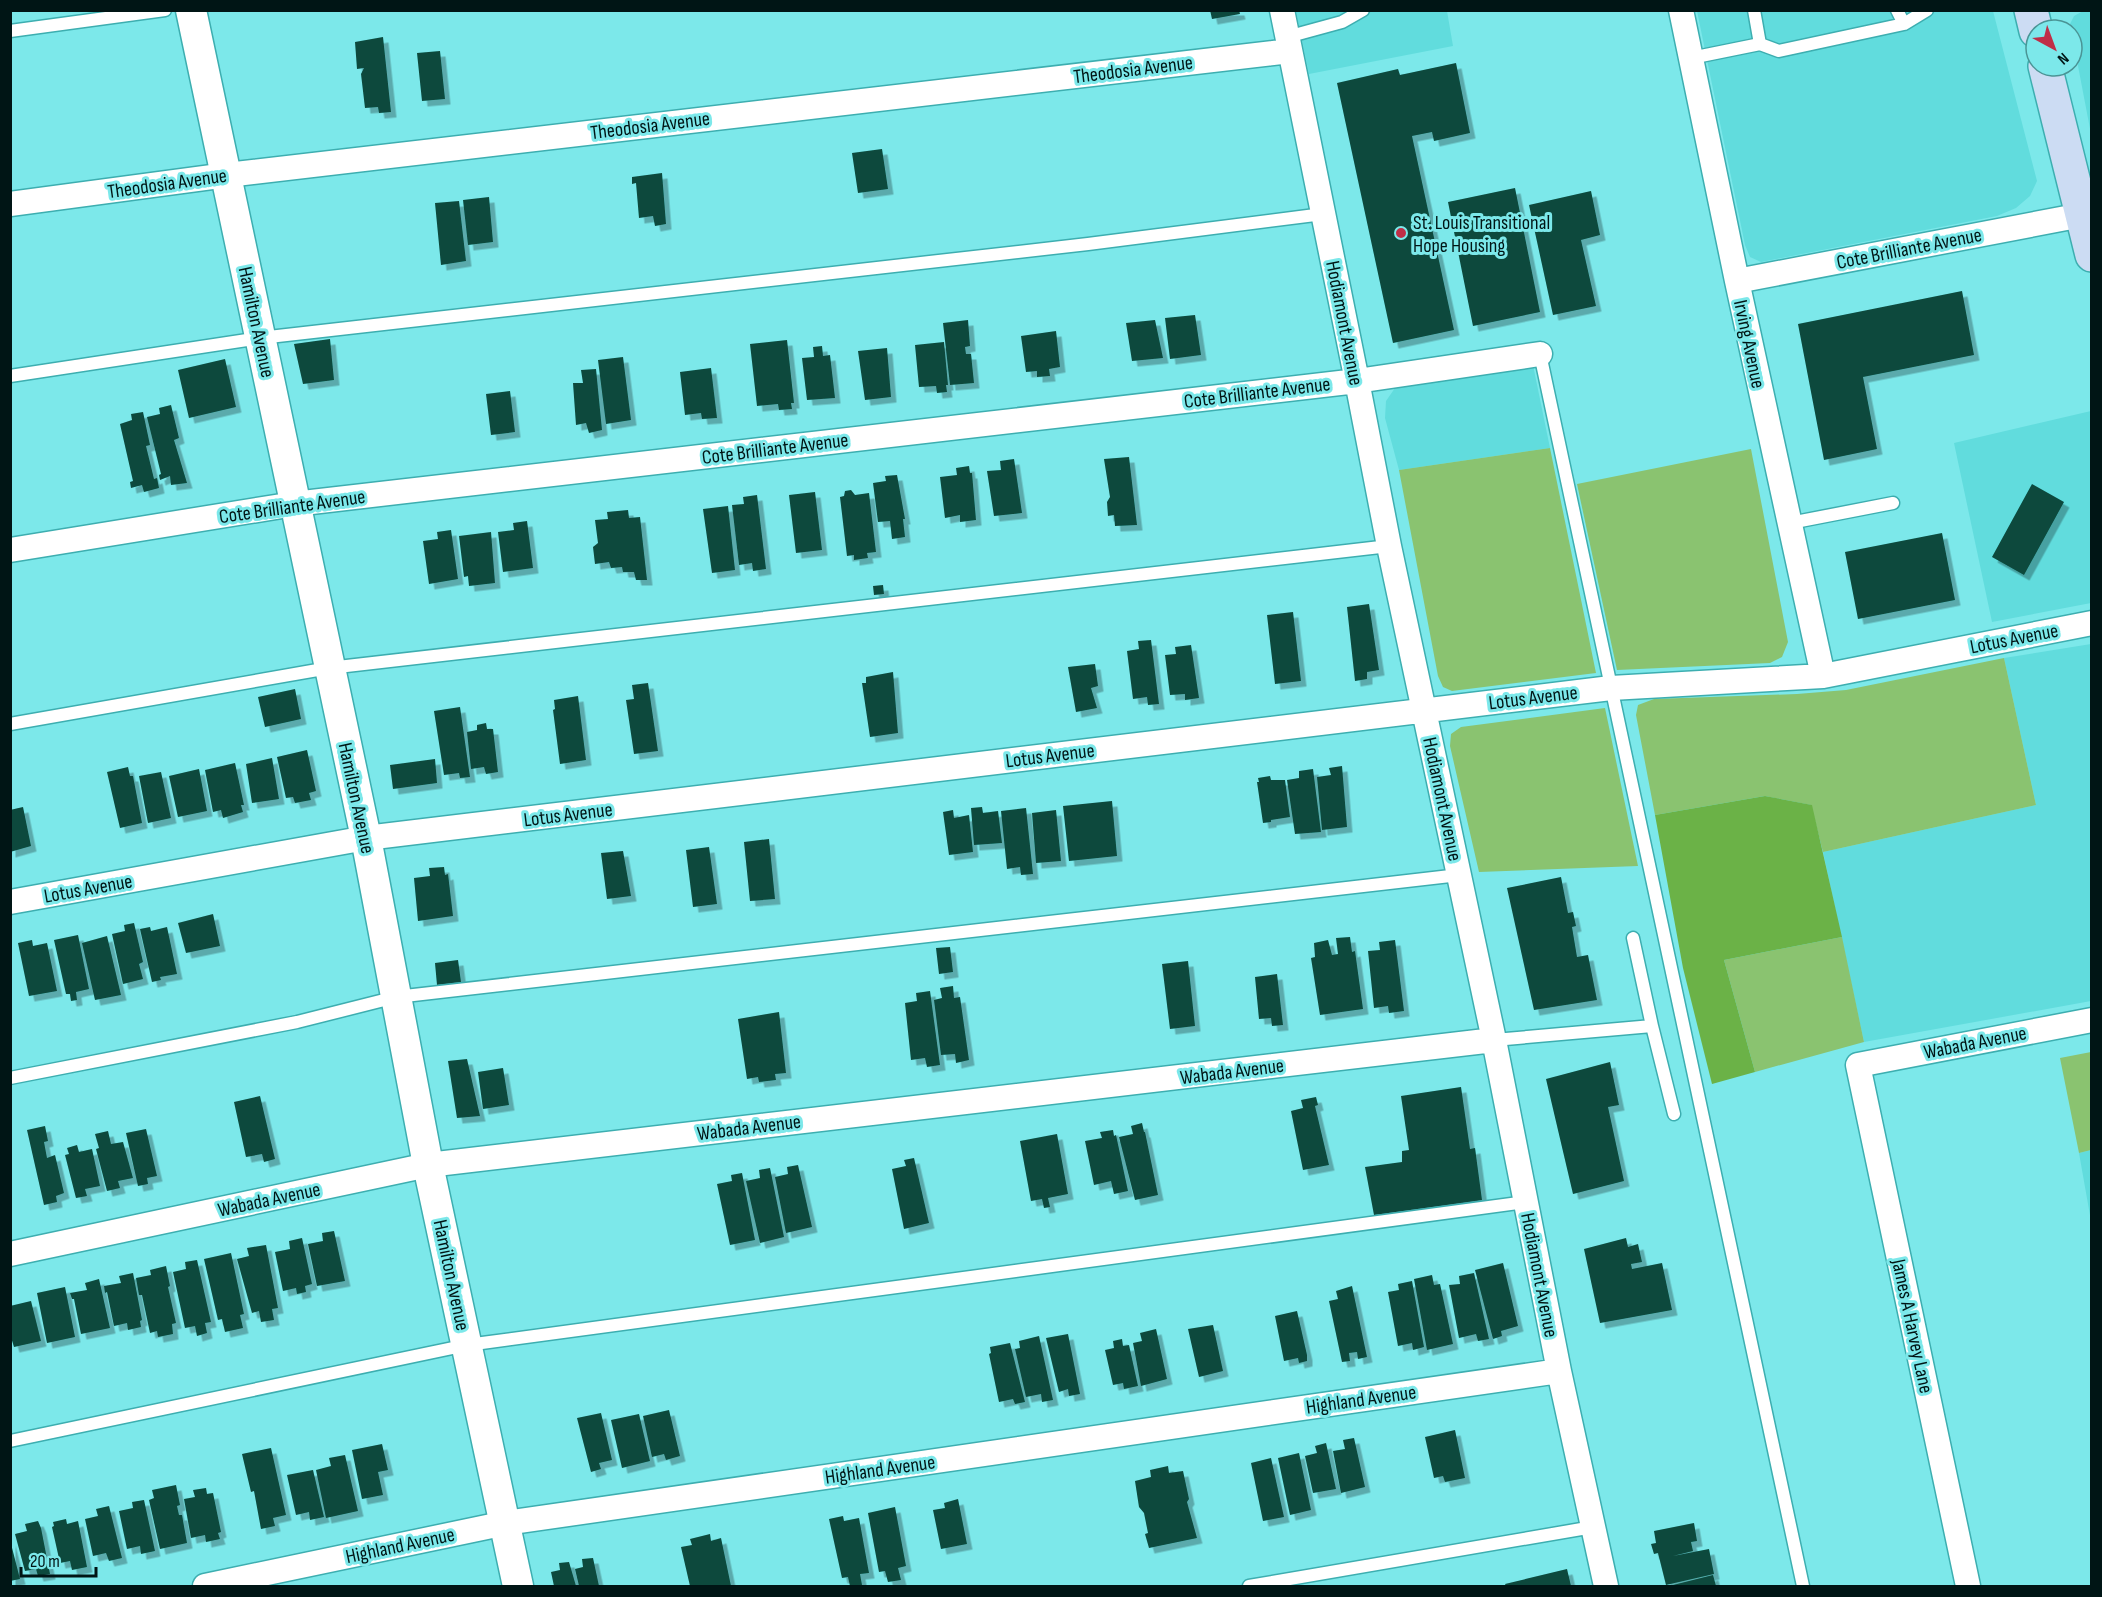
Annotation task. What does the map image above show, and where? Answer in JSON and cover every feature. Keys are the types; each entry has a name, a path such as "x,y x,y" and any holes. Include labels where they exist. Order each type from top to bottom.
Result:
{"main road":[{"path":"2048,78 2091,255"}],"street":[{"name":"Hamilton Avenue","path":"191,10 366,838 428,1165 518,1587"},
{"name":"Hodiamont Avenue","path":"1281,10 1389,546 1494,1040 1559,1371 1606,1587"},
{"name":"Irving Avenue","path":"1681,10 1823,676"},
{"name":"Theodosia Avenue","path":"10,204 227,175 1288,44"},
{"name":"Cote Brilliante Avenue","path":"1737,281 2082,215"},
{"name":"Cote Brilliante Avenue","path":"10,550 294,504 1357,381 1540,354"},
{"name":"Lotus Avenue","path":"10,902 366,838 1611,688 1823,676 2091,623"},
{"name":"Wabada Avenue","path":"1858,1065 2091,1020"},
{"name":"Wabada Avenue","path":"10,1254 428,1165 1494,1040"},
{"name":"James A Harvey Lane","path":"1858,1065 1968,1587"},
{"name":"Highland Avenue","path":"205,1587 506,1523 1559,1371"}],"lane":[{"path":"10,30 165,10"},
{"path":"1288,44 1342,22 1363,10"},
{"path":"1754,10 1760,44"},
{"path":"1897,10 1904,24"},
{"path":"1691,57 1760,44 1779,51 1904,24 1928,10"},
{"path":"10,376 260,339 1088,244 1323,214"},
{"path":"1540,354 1803,1587"},
{"path":"1790,523 1893,503"},
{"path":"10,724 329,668 1389,546"},
{"path":"10,1078 297,1022 396,997 1459,875"},
{"path":"1633,939 1674,1114"},
{"path":"1494,1040 1652,1026"},
{"path":"10,1441 467,1345 1526,1202"},
{"path":"1249,1587 1593,1527"}],"shaded area":[{"path":"1296,11 1447,11 1453,46 1309,74"},
{"path":"1697,11 1993,11 2037,181 2030,196 2016,208 1997,216 1761,262 1750,257 1745,245"},
{"path":"2083,11 2091,11 2091,134 2080,78 2084,78 2084,18 2073,18"},
{"path":"1533,365 1550,448 1399,470 1385,418 1386,401 1395,388"},
{"path":"2091,411 2091,603 1992,622 1954,443"},
{"path":"1550,448 1596,673 1452,691 1443,687 1438,676 1399,470"},
{"path":"1751,449 1788,642 1782,657 1770,663 1617,670 1577,484"},
{"path":"2091,644 2091,1001 1864,1042 1823,852 2036,805 2004,658"},
{"path":"2004,658 2036,805 1823,852 1811,805 1765,796 1655,815 1636,715 1638,705 1654,699 1846,690"},
{"path":"1605,708 1638,866 1479,872 1450,746 1451,734 1461,727"},
{"path":"1842,937 1864,1042 1755,1072 1724,960"},
{"path":"2091,1052 2091,1150 2079,1153 2060,1058"},
{"path":"2091,1150 2091,1221 2079,1153"}],"green space":[{"path":"1765,796 1812,805 1842,937 1724,960 1755,1072 1712,1084 1683,968 1655,815"}],"building":[{"path":"1210,10 1239,10 1240,14 1212,19"},
{"path":"383,37 391,112 379,113 378,107 365,108 361,74 364,68 357,69 355,42"},
{"path":"440,51 445,99 422,101 417,53"},
{"name":"St. Louis Transitional Hope Housing","path":"1456,63 1470,133 1434,141 1432,132 1412,136 1454,330 1393,343 1337,83 1398,69 1400,75"},
{"path":"882,149 888,189 858,193 852,153"},
{"path":"662,173 666,224 655,226 653,216 639,218 636,183 632,184 632,177"},
{"path":"1515,188 1540,312 1473,326 1448,202"},
{"path":"1591,191 1600,235 1581,240 1596,306 1553,315 1529,205"},
{"path":"489,197 493,242 468,245 463,200"},
{"path":"459,201 466,261 441,265 435,203"},
{"path":"1962,291 1974,355 1863,377 1877,449 1824,460 1798,324"},
{"path":"1195,315 1201,355 1170,359 1165,318"},
{"path":"968,320 970,346 965,347 966,354 971,354 974,383 950,385 943,323"},
{"path":"1155,320 1163,358 1132,361 1126,323"},
{"path":"1056,331 1060,367 1049,369 1050,376 1037,377 1037,371 1026,372 1021,336"},
{"path":"330,339 334,380 303,384 294,344"},
{"path":"787,340 794,403 791,403 792,409 779,410 778,404 757,406 750,344"},
{"path":"944,342 947,392 937,393 936,386 919,387 915,345"},
{"path":"822,346 823,356 830,355 835,398 807,400 802,358 814,357 813,347"},
{"path":"887,348 891,397 865,400 858,351"},
{"path":"623,357 631,420 606,424 598,360"},
{"path":"225,359 236,407 189,418 178,370"},
{"path":"711,368 717,418 702,419 701,413 685,415 680,372"},
{"path":"596,369 602,430 589,433 586,423 576,425 573,383 583,383 581,370"},
{"path":"510,391 515,432 491,435 486,394"},
{"path":"171,405 179,438 174,440 187,483 171,485 170,476 160,480 159,475 161,474 147,417 160,414 159,408"},
{"path":"143,412 150,445 146,446 154,479 157,478 159,488 144,492 142,485 131,488 130,482 133,481 120,424 132,420 131,414"},
{"path":"1129,457 1137,525 1115,526 1114,515 1108,516 1107,502 1110,497 1104,459"},
{"path":"1014,459 1022,513 994,516 987,471 1001,470 1000,461"},
{"path":"969,466 970,473 972,473 976,520 960,522 960,515 945,518 940,477 957,475 956,468"},
{"path":"897,475 905,519 903,519 905,537 892,539 890,521 878,522 873,483 886,481 885,476"},
{"path":"2032,484 2064,502 2024,575 1992,557"},
{"path":"851,490 855,495 869,493 876,552 867,553 868,558 854,560 854,555 847,556 840,497 844,496 845,491"},
{"path":"815,492 822,550 796,553 789,495"},
{"path":"757,495 766,569 753,571 752,563 739,565 732,505 744,504 743,497"},
{"path":"728,506 735,570 712,573 703,509"},
{"path":"628,510 629,518 640,517 647,580 636,580 634,572 623,572 622,567 611,568 609,562 595,564 593,547 598,543 595,520 608,519 607,512"},
{"path":"527,521 533,568 503,572 498,532 514,530 513,523"},
{"path":"451,530 458,579 429,584 423,541 438,539 437,532"},
{"path":"491,532 495,583 469,586 468,576 464,577 459,536"},
{"path":"1942,533 1955,600 1858,619 1845,552"},
{"path":"883,585 884,594 874,595 873,586"},
{"path":"1369,604 1379,670 1367,672 1367,679 1355,681 1347,607"},
{"path":"1293,612 1301,681 1275,684 1267,615"},
{"path":"1151,640 1159,704 1148,705 1147,697 1133,699 1127,651 1139,649 1138,641"},
{"path":"1191,645 1199,698 1185,700 1185,694 1170,695 1165,655 1176,654 1175,647"},
{"path":"1095,664 1098,686 1091,688 1097,708 1076,712 1068,667"},
{"path":"893,672 898,733 870,737 862,683 866,683 866,677"},
{"path":"648,683 658,751 634,754 626,700 634,699 632,685"},
{"path":"295,689 301,719 265,727 258,697"},
{"path":"578,696 586,760 560,764 553,710 555,709 554,700"},
{"path":"460,707 470,777 460,778 459,773 444,775 434,711"},
{"path":"486,723 487,729 493,729 498,772 486,774 484,767 471,769 467,732 477,730 477,725"},
{"path":"307,750 316,791 309,793 311,800 295,803 293,797 286,798 277,757"},
{"path":"272,758 279,799 252,803 246,764"},
{"path":"435,759 437,783 393,789 390,765"},
{"path":"235,763 244,805 241,805 243,812 223,818 221,810 213,812 205,770"},
{"path":"1342,766 1347,827 1322,830 1317,777 1331,775 1329,768"},
{"path":"128,767 130,776 133,776 142,823 120,828 107,772"},
{"path":"199,769 207,811 178,817 169,776"},
{"path":"1313,769 1321,832 1295,834 1287,780 1299,778 1299,771"},
{"path":"161,772 171,818 148,823 139,776"},
{"path":"1270,776 1271,780 1285,780 1290,817 1263,823 1257,782 1259,782 1258,778"},
{"path":"1112,801 1117,856 1069,861 1063,806"},
{"path":"23,807 31,846 10,852 10,810"},
{"path":"982,807 983,813 998,811 1002,843 974,845 971,808"},
{"path":"1026,808 1033,874 1021,875 1020,867 1007,869 1001,811"},
{"path":"953,810 954,818 969,815 973,852 949,855 943,812"},
{"path":"1056,810 1061,861 1036,863 1032,813"},
{"path":"769,839 775,899 750,901 744,842"},
{"path":"709,847 717,904 693,907 686,850"},
{"path":"623,851 631,896 607,899 601,853"},
{"path":"444,867 445,875 448,874 453,916 418,921 414,878 430,876 429,868"},
{"path":"1561,877 1568,913 1573,912 1576,926 1572,927 1577,957 1588,955 1597,1000 1534,1010 1507,888"},
{"path":"213,914 220,946 186,953 178,923"},
{"path":"134,923 143,962 139,964 143,979 123,984 112,934 125,931 124,925"},
{"path":"150,927 151,931 167,927 177,974 160,977 161,980 152,982 140,929"},
{"path":"78,935 89,989 76,992 77,1000 71,1001 70,994 66,994 54,940"},
{"path":"107,936 121,995 95,1000 82,943"},
{"path":"1350,937 1352,952 1355,951 1363,1009 1320,1015 1311,958 1315,957 1314,943 1328,940 1332,955 1338,954 1336,938"},
{"path":"32,940 33,946 47,943 57,991 29,996 18,943"},
{"path":"1395,940 1404,1011 1389,1013 1388,1006 1374,1008 1368,951 1380,950 1379,942"},
{"path":"950,947 953,972 939,974 936,948"},
{"path":"458,960 461,982 437,985 435,963"},
{"path":"1188,961 1195,1026 1170,1029 1162,964"},
{"path":"1277,974 1283,1025 1272,1026 1271,1018 1259,1019 1255,977"},
{"path":"953,986 954,998 960,997 969,1060 956,1063 955,1054 941,1055 934,1000 942,998 940,988"},
{"path":"930,991 940,1065 927,1067 925,1058 911,1060 905,1003 917,1001 916,993"},
{"path":"779,1012 786,1073 775,1074 776,1080 759,1082 758,1077 747,1079 738,1019"},
{"path":"467,1059 480,1116 457,1118 448,1061"},
{"path":"1610,1062 1619,1105 1608,1107 1624,1181 1573,1194 1546,1079"},
{"path":"503,1068 509,1105 483,1109 478,1072"},
{"path":"1461,1087 1470,1149 1475,1148 1482,1200 1374,1215 1365,1167 1402,1162 1402,1151 1409,1150 1401,1096"},
{"path":"260,1096 275,1159 264,1162 262,1154 246,1157 234,1102"},
{"path":"1316,1097 1318,1105 1315,1106 1329,1165 1303,1170 1291,1111 1303,1108 1301,1100"},
{"path":"1142,1123 1158,1195 1135,1200 1119,1137 1133,1134 1131,1126"},
{"path":"45,1126 48,1141 44,1142 47,1158 55,1155 64,1193 56,1196 57,1202 44,1205 27,1130"},
{"path":"146,1129 157,1176 147,1178 148,1184 138,1186 126,1133"},
{"path":"1113,1130 1128,1191 1114,1194 1111,1181 1094,1185 1085,1141 1102,1138 1100,1132"},
{"path":"108,1131 111,1144 123,1142 133,1178 118,1181 120,1188 107,1191 96,1149 99,1148 95,1134"},
{"path":"1057,1134 1068,1194 1048,1198 1050,1207 1044,1208 1042,1199 1031,1201 1020,1141"},
{"path":"77,1145 79,1152 92,1149 100,1186 85,1189 87,1196 76,1198 65,1155 69,1154 67,1148"},
{"path":"914,1158 929,1223 904,1229 892,1169 906,1166 904,1160"},
{"path":"798,1165 812,1227 786,1233 775,1177 788,1174 787,1167"},
{"path":"770,1168 784,1237 760,1243 746,1181 760,1178 759,1170"},
{"path":"742,1173 755,1240 730,1245 717,1184 732,1181 731,1175"},
{"path":"334,1231 345,1281 317,1286 308,1244 323,1241 322,1233"},
{"path":"302,1238 312,1284 305,1286 306,1292 297,1294 296,1288 283,1291 275,1252 290,1249 289,1241"},
{"path":"1626,1238 1628,1247 1638,1244 1642,1262 1631,1264 1632,1269 1662,1263 1672,1310 1600,1323 1584,1249"},
{"path":"266,1245 278,1308 272,1309 274,1320 261,1322 259,1311 252,1313 237,1259 249,1256 247,1248"},
{"path":"231,1253 244,1314 240,1315 243,1328 225,1332 222,1319 218,1320 204,1259"},
{"path":"197,1260 211,1322 205,1323 207,1333 197,1336 195,1326 185,1328 173,1272 186,1269 185,1262"},
{"path":"1503,1263 1518,1326 1501,1331 1502,1336 1493,1339 1475,1270"},
{"path":"166,1266 176,1323 172,1324 173,1334 158,1337 157,1331 150,1333 136,1278 151,1275 150,1270"},
{"path":"133,1273 142,1320 140,1321 141,1327 128,1330 127,1323 114,1326 104,1286 121,1283 119,1276"},
{"path":"1474,1273 1489,1339 1478,1341 1476,1334 1459,1338 1449,1285 1460,1284 1459,1276"},
{"path":"1432,1275 1434,1285 1440,1284 1453,1344 1427,1350 1414,1279"},
{"path":"99,1279 110,1328 81,1334 74,1299 70,1293 87,1290 85,1283"},
{"path":"1412,1281 1424,1347 1413,1350 1412,1343 1398,1346 1388,1292 1399,1290 1398,1284"},
{"path":"1352,1286 1367,1357 1358,1359 1357,1352 1349,1353 1350,1361 1342,1362 1329,1301 1338,1299 1336,1291"},
{"path":"65,1287 75,1337 47,1343 37,1293"},
{"path":"31,1301 41,1341 14,1347 10,1334 10,1306"},
{"path":"1297,1311 1307,1355 1307,1361 1299,1363 1298,1358 1284,1361 1275,1316"},
{"path":"1213,1325 1223,1371 1199,1377 1188,1329"},
{"path":"1156,1329 1167,1379 1141,1386 1133,1343 1142,1341 1140,1333"},
{"path":"1068,1334 1080,1394 1069,1396 1068,1389 1059,1392 1046,1338"},
{"path":"1039,1336 1053,1400 1042,1402 1041,1394 1026,1397 1015,1349 1020,1348 1019,1341"},
{"path":"1122,1339 1123,1346 1129,1345 1138,1386 1124,1389 1123,1383 1113,1385 1105,1350 1114,1348 1113,1341"},
{"path":"1010,1343 1025,1402 1015,1404 1013,1399 999,1402 989,1354 991,1353 990,1347"},
{"path":"669,1410 680,1456 666,1460 664,1454 652,1457 643,1416"},
{"path":"601,1413 612,1460 599,1463 601,1469 591,1472 577,1418"},
{"path":"639,1414 650,1461 622,1468 611,1420"},
{"path":"1455,1430 1465,1478 1445,1482 1443,1476 1434,1478 1425,1437"},
{"path":"1354,1438 1365,1487 1341,1493 1333,1451 1345,1449 1343,1440"},
{"path":"1326,1443 1336,1489 1313,1493 1305,1456 1317,1453 1315,1446"},
{"path":"382,1444 388,1470 378,1472 383,1495 362,1499 352,1450"},
{"path":"271,1448 286,1515 273,1518 275,1526 261,1529 254,1491 251,1492 242,1454"},
{"path":"1299,1453 1311,1510 1290,1515 1278,1458"},
{"path":"345,1455 358,1511 326,1518 316,1470 331,1466 329,1458"},
{"path":"1271,1458 1284,1517 1263,1521 1251,1463"},
{"path":"1168,1466 1169,1473 1183,1471 1189,1499 1187,1502 1197,1538 1149,1548 1145,1534 1148,1533 1144,1513 1139,1507 1135,1481 1151,1477 1150,1470"},
{"path":"313,1470 324,1517 310,1520 309,1512 296,1515 287,1475"},
{"path":"176,1485 180,1505 177,1506 179,1515 182,1515 187,1543 160,1549 149,1500 154,1498 152,1490"},
{"path":"206,1488 207,1494 213,1493 221,1532 218,1533 220,1539 206,1542 205,1535 191,1538 184,1499 195,1497 193,1490"},
{"path":"958,1499 967,1544 941,1549 933,1510 945,1508 944,1503"},
{"path":"144,1500 155,1551 141,1554 140,1546 127,1549 119,1511 133,1508 132,1502"},
{"path":"109,1506 122,1558 109,1561 106,1553 93,1556 85,1519 98,1516 96,1509"},
{"path":"895,1507 906,1566 898,1568 901,1580 888,1582 885,1571 879,1572 868,1513"},
{"path":"843,1516 844,1521 859,1518 869,1573 860,1574 862,1585 850,1586 848,1577 842,1578 829,1519"},
{"path":"66,1519 67,1524 78,1521 87,1567 72,1570 70,1561 60,1563 52,1527 53,1522"},
{"path":"38,1521 50,1574 38,1576 36,1569 25,1571 15,1534 27,1531 25,1524"},
{"path":"1694,1523 1697,1541 1691,1542 1693,1551 1673,1556 1709,1549 1714,1574 1666,1585 1658,1553 1654,1554 1651,1544 1656,1543 1654,1531"},
{"path":"710,1534 711,1541 721,1538 731,1586 690,1586 681,1547 692,1545 690,1539"},
{"path":"10,1540 20,1579 10,1581"},
{"path":"593,1558 599,1586 579,1586 575,1569 583,1567 582,1559"},
{"path":"569,1562 576,1586 554,1586 551,1572 560,1570 559,1563"},
{"path":"1567,1569 1571,1586 1506,1586 1505,1584"},
{"path":"1713,1575 1716,1586 1669,1586"}],"place":[{"name":"St. Louis Transitional Hope Housing","path":"1401,233"}]}
